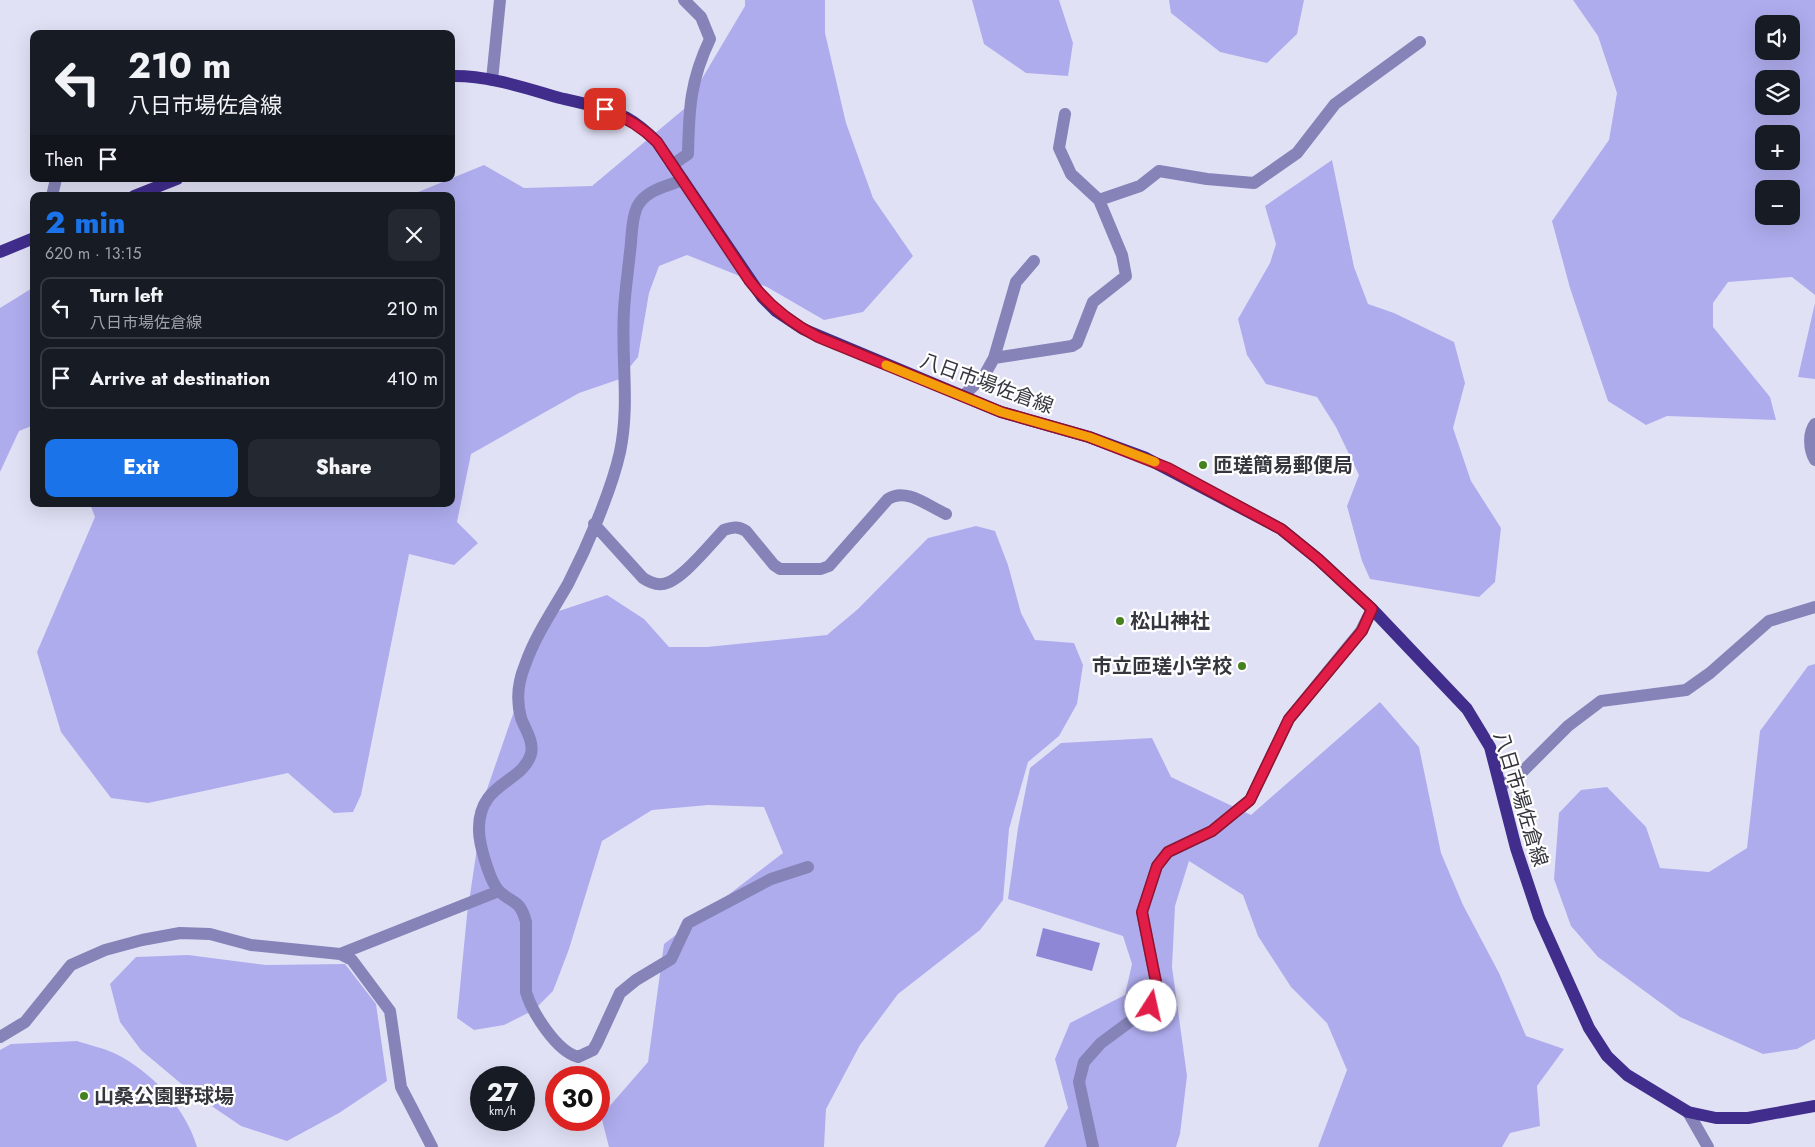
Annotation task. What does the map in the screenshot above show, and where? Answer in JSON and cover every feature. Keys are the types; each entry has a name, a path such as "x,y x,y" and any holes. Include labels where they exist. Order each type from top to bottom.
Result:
{"main road":[{"name":"八日市場佐倉線","path":"455,76 492,80 605,109 626,118 642,128 657,142 749,280 776,311 818,337 1001,412 1089,437 1168,468 1281,529 1318,559 1372,609 1472,716 1490,747 1502,786 1526,884 1589,1028 1607,1056 1627,1075 1688,1112 1716,1118 1748,1118 1815,1106"},
{"path":"144,192 169,182"},
{"path":"0,252 30,240"}],"street":[{"path":"492,80 500,0"},
{"path":"672,165 688,154 689,104 697,66 710,39 701,17 684,0"},
{"path":"1098,200 1140,186 1159,171 1207,179 1254,183 1297,153 1335,104 1420,42"},
{"path":"994,358 1077,343 1093,302 1126,276 1122,255 1098,200 1071,174 1060,148 1065,114"},
{"path":"683,180 653,191 644,197 637,206 624,311 626,401 623,438 617,464 594,524 568,583 548,616 525,665 518,691 521,718 530,740 530,755 522,770 498,787 488,797 478,829 481,848 500,892 519,904 523,912 526,922 526,992 529,1003 561,1047 571,1055 578,1057 593,1050 620,993 636,980 671,959 688,923 771,878 808,867"},
{"path":"962,396 984,376 994,358 1016,282 1034,261"},
{"path":"1815,424 1810,435 1812,455 1815,460"},
{"path":"594,524 644,578 651,583 662,584 677,578 724,530 732,528 740,527 746,531 774,565 780,569 822,569 829,566 888,499 894,495 905,494 946,514"},
{"path":"1502,786 1520,774 1568,726 1601,701 1686,690 1710,673 1769,621 1815,607"},
{"path":"1092,1147 1084,1117 1079,1082 1082,1068 1084,1062 1101,1043 1151,1006 1157,987 1142,912 1157,866 1168,852 1212,831 1250,800 1289,719 1362,631 1372,609"},
{"path":"340,954 500,892"},
{"path":"0,1037 25,1022 71,965 105,950 142,940 180,933 210,934 251,945 340,954 352,960 390,1011 401,1087 432,1147"},
{"path":"1688,1112 1708,1147"}],"shaded area":[{"path":"745,0 825,0 825,33 846,123 873,198 913,256 863,312 824,320 767,287 687,255 659,266 649,293 638,357 620,379 579,393 471,454 457,522 478,543 454,565 409,554 361,795 353,812 334,813 288,773 148,803 111,798 61,732 37,652 95,517 91,507 455,507 455,192 418,192 443,182 455,182 455,177 484,165 524,188 592,186 684,109 745,6"},
{"path":"972,0 1059,0 1073,43 1068,76 1026,73 984,44"},
{"path":"1169,0 1304,0 1297,34 1267,63 1220,52 1171,13"},
{"path":"1573,0 1815,0 1815,295 1792,277 1728,282 1713,303 1713,327 1770,397 1776,420 1667,416 1646,425 1608,401 1570,288 1552,221 1609,140 1617,93 1598,36"},
{"path":"1332,160 1354,267 1368,304 1394,313 1454,342 1465,383 1453,428 1471,481 1501,528 1495,582 1479,597 1370,579 1362,561 1347,506 1359,475 1336,427 1317,397 1266,384 1247,355 1238,319 1270,263 1276,244 1265,206"},
{"path":"30,289 30,427 19,431 0,472 0,308"},
{"path":"1815,303 1815,379 1798,377"},
{"path":"976,526 995,531 1008,565 1021,613 1035,640 1074,643 1083,665 1077,704 1059,736 1028,762 1009,829 1003,900 980,930 898,994 860,1045 826,1109 824,1147 609,1147 605,1131 610,1131 610,1106 648,1062 664,944 783,853 764,807 708,805 652,810 602,841 569,949 553,991 534,1010 504,1025 474,1030 457,1018 467,915 485,795 529,668 553,613 607,595 644,619 669,647 707,647 827,635 858,609 928,538"},
{"path":"1815,664 1815,1039 1797,1049 1763,1054 1680,1017 1598,957 1571,926 1554,879 1559,813 1581,790 1607,787 1646,827 1660,868 1709,872 1747,848 1760,731 1808,666"},
{"path":"1380,702 1419,747 1441,853 1463,905 1499,973 1526,1036 1564,1049 1537,1086 1540,1126 1510,1133 1502,1147 1318,1147 1347,1070 1327,1023 1291,987 1258,936 1243,895 1189,861 1175,906 1172,967 1187,1076 1180,1134 1176,1147 1044,1147 1068,1108 1055,1059 1070,1023 1125,995 1132,964 1123,936 1008,899 1018,828 1030,768 1061,743 1152,738 1171,777 1251,815"},
{"path":"1043,928 1100,943 1092,971 1036,956"},
{"path":"188,955 266,965 345,964 376,1004 387,1081 339,1113 287,1141 241,1126 191,1092 141,1050 120,1022 110,984 136,957"},
{"name":"山桑公園野球場","path":"77,1041 114,1053 154,1080 185,1118 197,1147 0,1147 0,1050 11,1044"}],"slow traffic":[{"path":"886,365 1001,412 1089,437 1155,462"}],"place":[{"name":"匝瑳簡易郵便局","path":"1203,465"},
{"name":"松山神社","path":"1120,621"},
{"name":"市立匝瑳小学校","path":"1242,666"},
{"name":"山桑公園野球場","path":"84,1096"}],"route":[{"path":"605,109 626,118 642,128 657,142 749,280 762,297 789,321 818,337 1001,412 1089,437 1168,468 1281,529 1318,559 1372,609 1362,631 1289,719 1250,800 1212,831 1168,852 1157,866 1145,897 1142,912 1157,987 1151,1006"}]}
